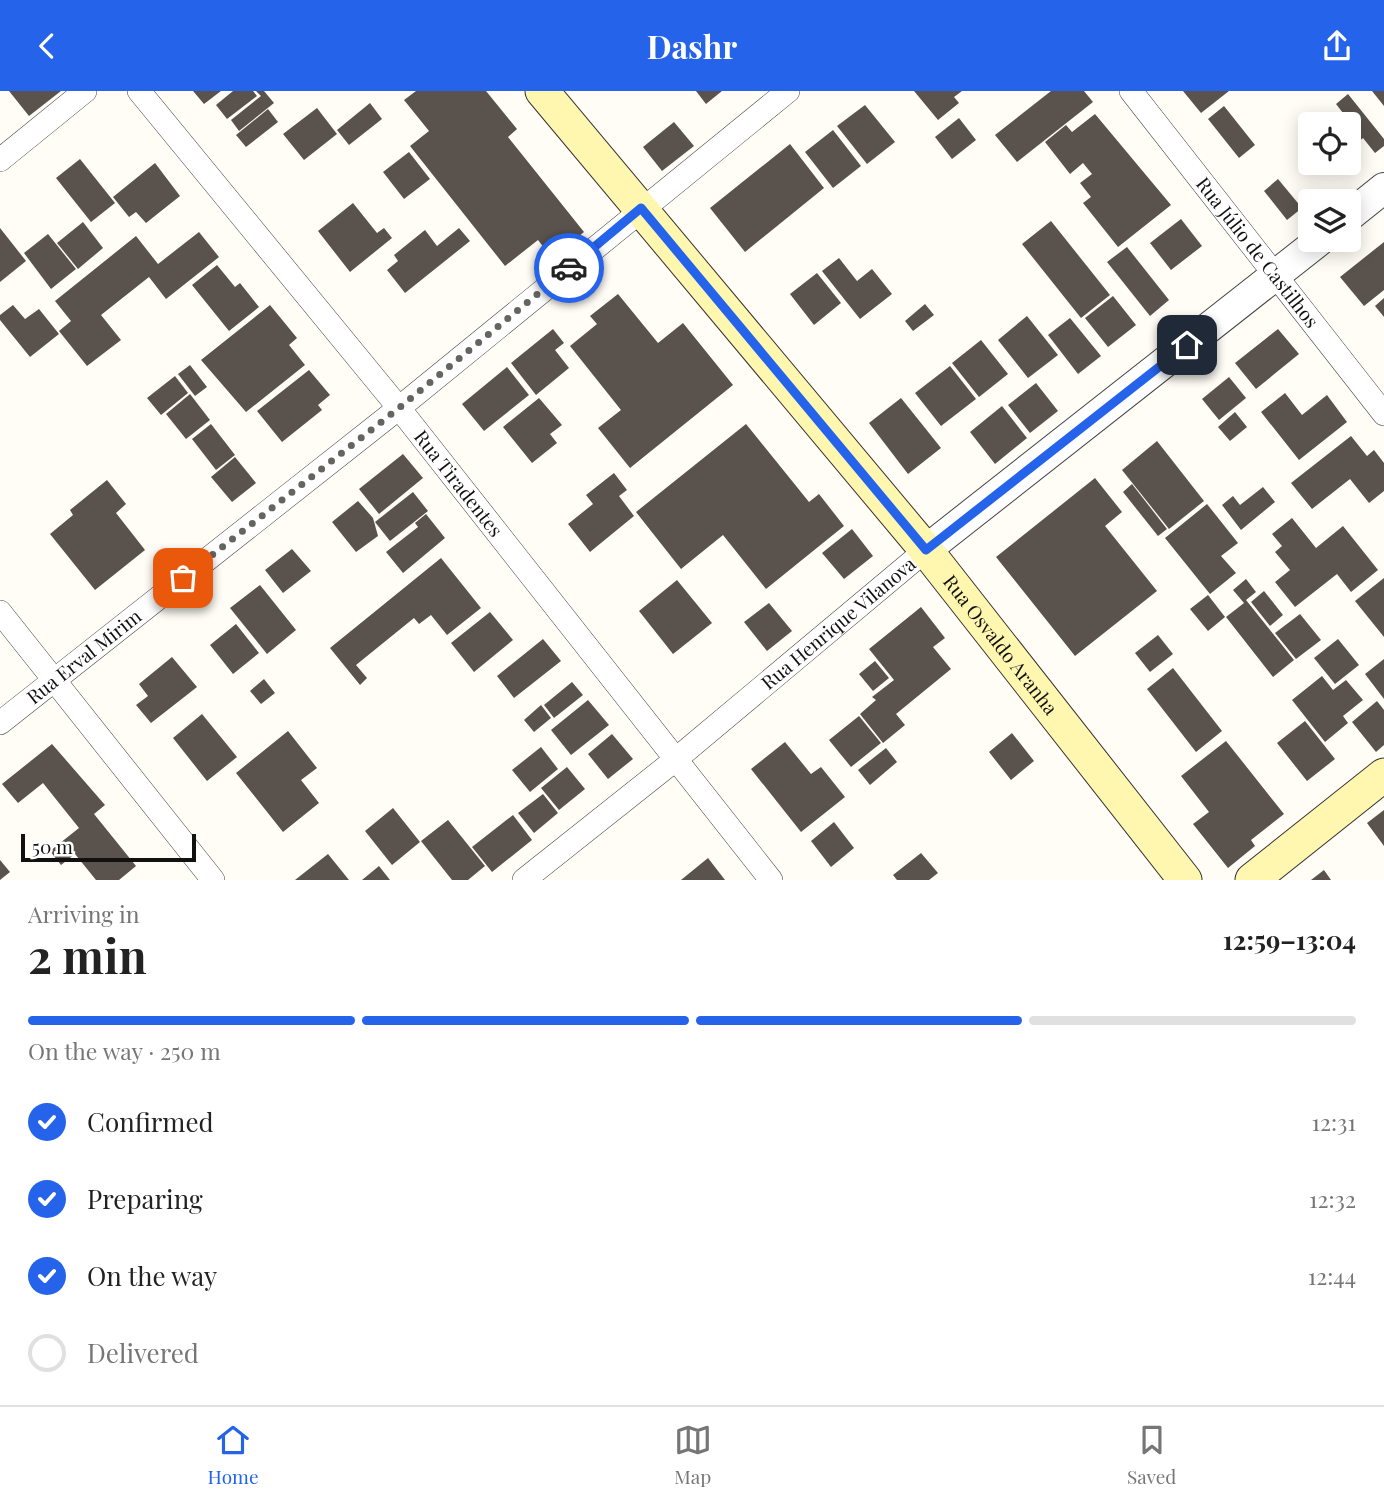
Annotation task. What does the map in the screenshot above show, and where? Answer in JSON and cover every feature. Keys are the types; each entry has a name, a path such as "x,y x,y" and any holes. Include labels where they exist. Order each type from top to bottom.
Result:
{"main road":[{"name":"Rua Osvaldo Aranha","path":"542,91 926,550 1185,880"},
{"path":"1252,880 1384,775"}],"street":[{"path":"0,160 85,91"},
{"name":"Rua Tiradentes","path":"139,91 399,408 771,880"},
{"name":"Rua Erval Mirim","path":"0,723 399,408 641,208 788,91"},
{"name":"Rua Júlio de Castilhos","path":"1131,91 1274,277 1384,414"},
{"path":"1361,206 1384,188"},
{"name":"Rua Henrique Vilanova","path":"524,880 675,760 926,550 1305,252"},
{"path":"0,612 213,880"}],"building":[{"path":"9,91 61,91 29,116"},
{"path":"193,91 221,91 204,104"},
{"path":"233,91 253,91 257,96 227,119 216,105"},
{"path":"256,91 264,91 274,103 239,131 231,120 261,96"},
{"path":"416,91 486,91 517,129 508,137 584,232 552,258 538,240 505,266 410,146 429,131 404,100"},
{"path":"696,91 722,91 706,104"},
{"path":"914,91 962,91 954,97 959,103 938,120"},
{"path":"1051,91 1084,91 1093,102 1017,162 995,135"},
{"path":"1183,91 1229,91 1201,113"},
{"path":"1372,91 1384,91 1384,106"},
{"path":"1348,94 1384,139 1384,146 1375,153 1363,138 1361,140 1361,112 1342,112 1336,104"},
{"path":"370,103 382,119 349,145 337,130"},
{"path":"865,105 895,142 867,164 837,126"},
{"path":"1224,106 1255,145 1239,158 1208,119"},
{"path":"317,108 337,134 304,160 283,134"},
{"path":"268,109 278,122 246,147 236,135"},
{"path":"1095,114 1171,205 1118,247 1083,203 1091,197 1080,183 1092,174 1083,163 1070,174 1045,142 1066,125 1072,132"},
{"path":"959,118 976,140 952,159 935,137"},
{"path":"674,122 694,146 662,171 643,147"},
{"path":"833,130 861,166 833,188 805,152"},
{"path":"790,144 824,188 745,252 710,208"},
{"path":"409,152 430,179 404,199 383,172"},
{"path":"80,159 115,203 91,222 56,178"},
{"path":"155,163 180,196 146,223 136,212 129,217 113,197"},
{"path":"1278,179 1298,203 1298,211 1287,220 1264,191"},
{"path":"353,203 377,233 384,228 392,238 350,272 318,231"},
{"path":"1181,219 1202,246 1171,270 1150,243"},
{"path":"1051,221 1110,295 1081,318 1022,244"},
{"path":"83,222 103,248 78,269 57,243"},
{"path":"0,228 26,261 0,282"},
{"path":"459,228 470,241 405,293 387,270 398,261 394,255 425,230 437,246"},
{"path":"199,232 219,257 166,299 149,277 101,315 121,340 87,366 59,331 71,321 55,301 136,236 158,264"},
{"path":"48,234 76,269 51,289 24,253"},
{"path":"1384,242 1384,290 1364,306 1340,277"},
{"path":"1127,247 1169,300 1150,316 1107,262"},
{"path":"839,258 857,281 872,269 892,294 860,319 822,271"},
{"path":"217,265 235,287 240,283 259,307 229,331 192,285"},
{"path":"817,273 841,303 814,325 790,294"},
{"path":"618,294 658,343 683,323 733,385 630,468 598,428 621,410 570,346 597,324 590,316"},
{"path":"1113,296 1136,325 1108,347 1085,318"},
{"path":"1384,298 1384,317 1375,306"},
{"path":"925,304 934,315 913,331 905,321"},
{"path":"13,305 25,319 39,309 59,334 30,357 0,320 0,315"},
{"path":"270,305 297,338 289,345 305,365 246,412 201,360"},
{"path":"1027,316 1058,355 1028,378 998,340"},
{"path":"1070,318 1101,356 1078,374 1048,335"},
{"path":"553,329 564,343 555,350 569,368 536,395 511,363"},
{"path":"1278,329 1299,354 1256,389 1235,363"},
{"path":"981,340 1008,374 979,397 952,363"},
{"path":"190,365 207,387 195,396 178,374"},
{"path":"950,366 976,399 941,426 915,393"},
{"path":"507,367 529,395 484,431 462,404"},
{"path":"309,370 330,395 318,405 322,410 282,442 257,411"},
{"path":"175,376 188,393 161,415 147,398"},
{"path":"1229,377 1246,398 1219,420 1202,399"},
{"path":"1036,383 1058,411 1030,433 1008,405"},
{"path":"1285,393 1302,415 1327,395 1347,422 1299,460 1261,412"},
{"path":"190,394 210,420 186,439 166,414"},
{"path":"539,398 562,425 550,434 557,443 532,463 503,427"},
{"path":"901,398 941,448 908,474 869,423"},
{"path":"1002,406 1027,438 995,464 970,432"},
{"path":"1235,412 1247,427 1230,441 1218,427"},
{"path":"211,424 235,455 216,470 192,439"},
{"path":"746,424 809,502 819,494 844,526 766,589 723,535 681,569 636,512"},
{"path":"1351,436 1367,456 1374,450 1384,463 1384,491 1369,503 1350,479 1312,509 1291,483"},
{"path":"1157,441 1204,501 1169,529 1122,470"},
{"path":"403,454 423,478 379,514 359,489"},
{"path":"235,457 256,483 232,502 211,477"},
{"path":"614,473 627,490 619,496 634,516 590,552 568,524 593,504 586,495"},
{"path":"1095,478 1122,512 1105,526 1157,591 1075,656 996,557"},
{"path":"107,480 126,504 116,513 145,550 95,590 50,534 73,515 70,510"},
{"path":"1132,484 1167,529 1158,536 1123,492"},
{"path":"1263,487 1275,502 1241,530 1222,505 1233,496 1240,505"},
{"path":"413,492 428,511 390,541 375,522"},
{"path":"358,501 373,518 378,536 356,552 332,522"},
{"path":"1207,504 1238,543 1221,556 1236,573 1210,594 1165,538"},
{"path":"426,514 445,538 403,573 386,552 418,527 415,523"},
{"path":"1292,518 1316,548 1343,526 1378,570 1351,592 1337,574 1295,607 1275,582 1290,570 1275,552 1282,546 1272,534"},
{"path":"852,529 873,556 844,579 822,553"},
{"path":"292,549 311,571 283,593 265,570"},
{"path":"441,558 481,608 447,635 431,615 419,624 414,618 356,665 367,678 360,685 330,648"},
{"path":"1384,578 1384,637 1355,601"},
{"path":"1246,579 1256,592 1246,600 1294,660 1273,677 1226,617 1244,603 1233,590"},
{"path":"677,580 712,623 673,654 639,611"},
{"path":"260,585 296,630 267,654 230,608"},
{"path":"1264,591 1283,615 1270,626 1251,602"},
{"path":"1208,595 1225,617 1208,631 1190,609"},
{"path":"769,603 792,631 767,651 744,622"},
{"path":"921,607 945,638 933,647 951,669 896,714 905,725 883,743 860,714 876,700 872,697 894,680 869,649"},
{"path":"490,612 513,640 474,672 451,643"},
{"path":"1300,614 1321,640 1296,659 1275,633"},
{"path":"236,624 259,653 233,674 210,645"},
{"path":"1158,635 1173,654 1150,672 1135,653"},
{"path":"543,639 561,661 514,698 497,676"},
{"path":"1338,639 1359,665 1335,684 1314,658"},
{"path":"172,657 197,687 151,723 136,705 148,696 139,684"},
{"path":"1384,659 1384,699 1365,674"},
{"path":"875,661 889,678 873,691 859,674"},
{"path":"1173,668 1222,731 1196,752 1147,689"},
{"path":"1322,676 1333,690 1346,680 1363,700 1343,716 1348,723 1325,742 1292,700"},
{"path":"264,679 275,693 261,704 250,691"},
{"path":"572,682 583,695 554,718 544,705"},
{"path":"588,700 609,725 571,755 551,730"},
{"path":"1377,701 1384,710 1384,745 1376,752 1352,722"},
{"path":"541,705 551,718 534,732 524,720"},
{"path":"202,714 237,757 207,781 173,738"},
{"path":"859,716 881,743 851,767 829,740"},
{"path":"1305,721 1335,759 1307,781 1277,743"},
{"path":"288,731 317,768 301,780 319,803 283,832 236,773"},
{"path":"1012,733 1034,761 1011,780 989,752"},
{"path":"612,734 633,759 608,779 588,754"},
{"path":"1226,741 1284,814 1251,840 1255,846 1228,868 1193,824 1209,812 1181,776"},
{"path":"785,742 811,774 821,767 845,797 801,832 751,769"},
{"path":"52,744 105,805 94,814 136,866 119,880 96,880 75,854 61,865 50,851 79,828 43,783 18,803 2,784"},
{"path":"541,747 558,769 530,792 512,770"},
{"path":"886,748 897,762 870,785 858,770"},
{"path":"567,767 585,789 559,810 541,788"},
{"path":"543,794 558,813 534,833 518,813"},
{"path":"393,808 420,842 392,865 365,831"},
{"path":"1384,810 1384,846 1367,823"},
{"path":"513,815 532,840 492,872 472,847"},
{"path":"448,820 485,866 468,880 452,880 421,841"},
{"path":"834,822 854,848 831,867 811,841"},
{"path":"921,853 938,873 929,880 897,880 893,875"},
{"path":"328,854 349,880 295,880"},
{"path":"708,858 725,880 681,880"},
{"path":"0,860 10,872 0,880"},
{"path":"379,866 390,880 362,880"},
{"path":"1324,870 1331,880 1311,880"}],"way so far":[{"path":"183,578 399,408 569,268"}],"route":[{"path":"569,268 641,208 926,550 1187,345"}]}
